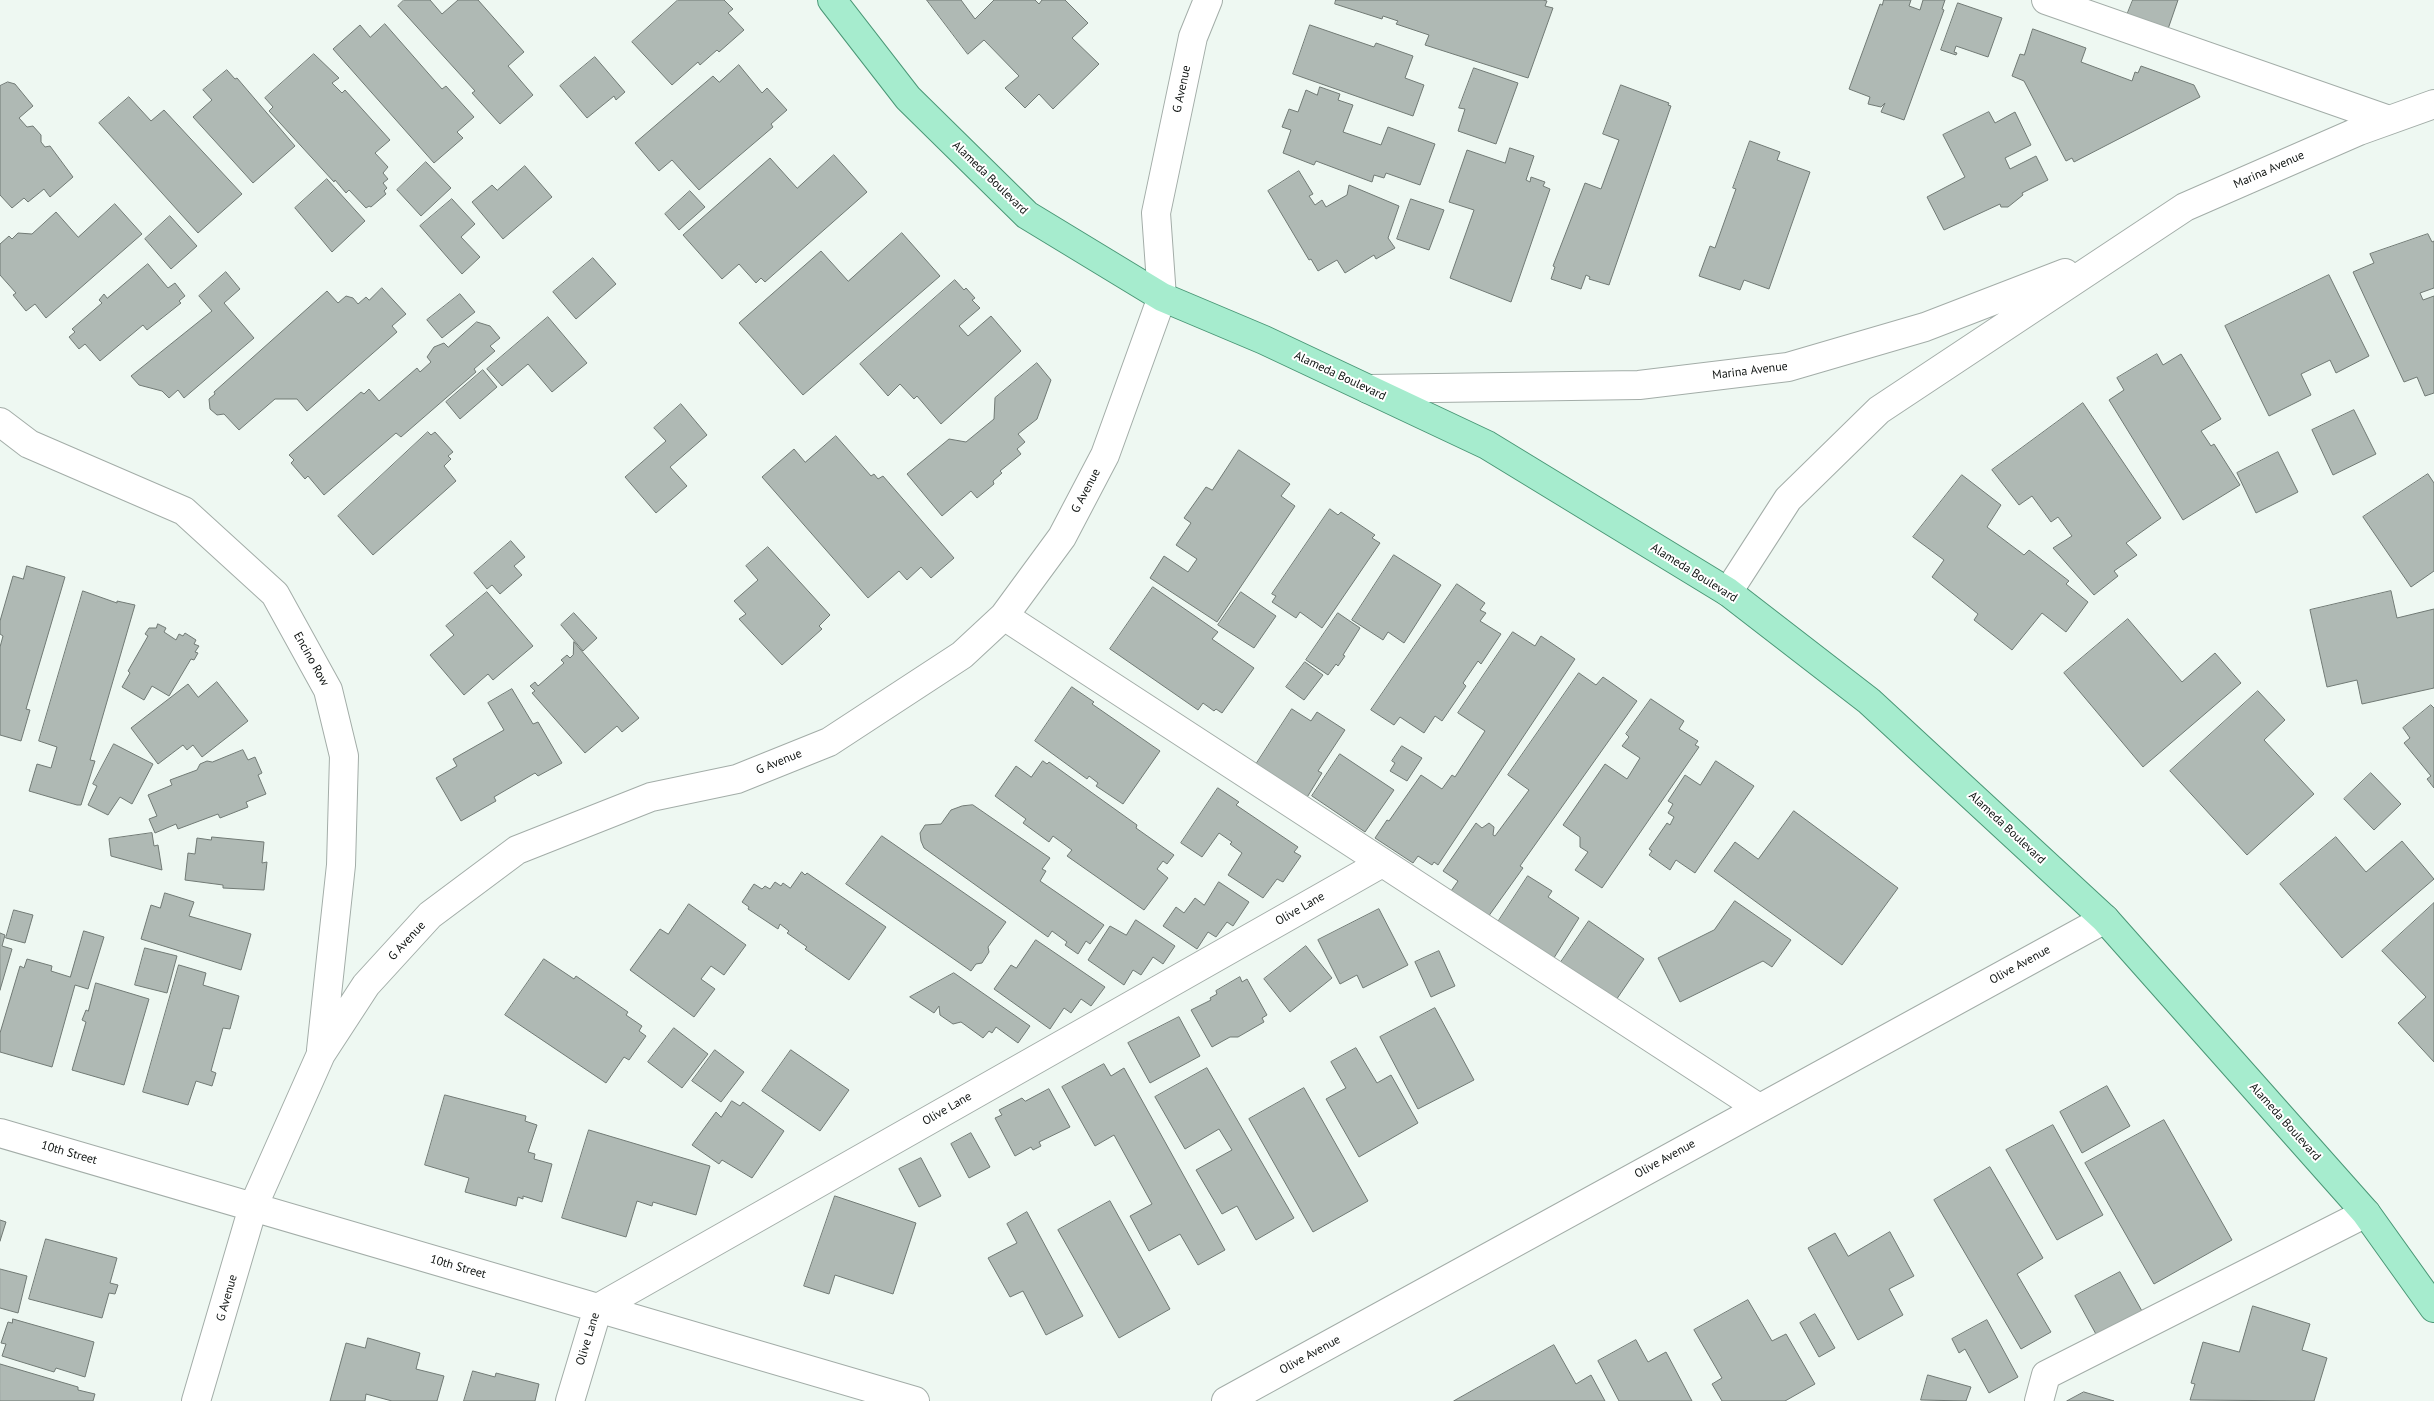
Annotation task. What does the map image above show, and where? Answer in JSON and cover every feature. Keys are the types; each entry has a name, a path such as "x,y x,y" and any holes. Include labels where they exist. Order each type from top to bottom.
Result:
{"main road":[{"name":"Alameda Boulevard","path":"832,0 908,98 1027,215 1162,297 1264,340 1487,445 1728,592 1869,701 2104,919 2366,1213 2434,1308"}],"street":[{"name":"G Avenue","path":"196,1401 253,1207 320,1054 366,985 430,915 517,850 651,797 737,780 829,742 962,655 1004,616 1062,537 1105,455 1162,297 1156,213 1193,37 1208,0"},
{"path":"2046,0 2390,120"},
{"name":"Marina Avenue","path":"1728,592 1788,498 1879,410 2185,206 2359,131 2434,104"},
{"name":"Marina Avenue","path":"1368,389 1639,385 1788,367 1925,327 2113,255"},
{"name":"Encino Row","path":"0,422 29,444 184,511 275,594 328,690 344,756 341,865 320,1054"},
{"path":"1004,616 1759,1108"},
{"name":"Olive Lane","path":"570,1401 598,1308 1382,863"},
{"name":"Olive Avenue","path":"1226,1401 2104,919"},
{"name":"10th Street","path":"0,1133 915,1401"},
{"path":"2039,1401 2046,1375 2366,1213"}],"building":[{"path":"404,0 430,0 442,14 458,0 478,0 524,52 508,66 533,95 500,124 472,93 475,91 398,6"},
{"path":"678,0 724,0 733,9 728,13 744,30 719,52 717,50 700,65 698,62 672,85 632,42"},
{"path":"927,0 961,0 975,19 994,0 1035,0 1039,4 1042,0 1065,0 1088,23 1072,38 1099,64 1053,109 1039,94 1025,108 1005,88 1019,76 984,40 968,54"},
{"path":"1336,0 1543,0 1547,1 1545,6 1553,8 1528,78 1425,45 1429,35 1396,24 1398,21 1383,16 1382,19 1335,4"},
{"path":"1884,0 1911,0 1909,6 1920,10 1923,0 1945,0 1942,9 1944,10 1904,120 1881,112 1885,103 1881,107 1868,104 1870,97 1849,89 1880,4 1882,5"},
{"path":"2133,0 2178,0 2168,29 2127,15"},
{"path":"1958,3 2002,18 1988,57 1956,46 1954,52 1957,53 1956,55 1941,50"},
{"path":"385,24 442,89 446,86 474,117 457,132 463,138 434,163 333,49 360,25 370,37"},
{"path":"1310,25 1374,47 1376,43 1413,56 1405,78 1424,85 1413,116 1293,74"},
{"path":"2033,29 2086,48 2081,62 2132,81 2135,72 2138,73 2141,66 2194,85 2200,97 2074,162 2072,158 2066,161 2024,81 2012,76 2020,54 2024,55"},
{"path":"314,54 339,78 332,83 342,93 345,90 390,140 375,153 388,167 383,173 388,179 383,183 387,188 384,191 386,194 371,207 366,208 349,190 346,193 335,180 334,182 269,111 273,107 265,98"},
{"path":"595,57 625,92 616,100 614,96 587,118 560,86"},
{"path":"739,65 762,93 767,88 787,110 771,124 773,127 699,190 672,160 659,171 635,143 713,76 719,82"},
{"path":"1474,68 1518,83 1496,144 1458,131 1465,109 1459,108"},
{"path":"227,70 235,79 237,78 295,146 253,183 193,117 212,100 203,90"},
{"path":"8,82 15,84 33,106 19,118 27,127 33,126 41,135 41,142 45,147 50,146 73,177 50,197 44,189 28,202 24,198 12,208 0,195 0,86"},
{"path":"1621,85 1669,103 1668,105 1671,106 1609,285 1589,279 1590,277 1586,275 1581,289 1551,279 1555,267 1553,266 1585,183 1601,189 1619,140 1603,134"},
{"path":"1320,87 1340,94 1338,100 1353,105 1343,132 1381,145 1388,127 1435,144 1420,185 1386,173 1384,178 1374,175 1372,182 1316,161 1314,165 1283,153 1291,130 1282,127 1289,109 1298,112 1306,90 1317,95"},
{"path":"129,97 151,121 164,110 242,194 198,233 99,123"},
{"path":"1989,112 1995,123 2015,112 2031,145 2005,158 2010,169 2036,156 2048,180 2022,193 2023,195 2008,207 2001,207 2000,204 1944,230 1927,197 1965,177 1943,135"},
{"path":"1750,141 1780,152 1777,160 1810,172 1769,289 1744,280 1740,290 1699,276 1710,246 1715,248 1736,189 1733,188"},
{"path":"1510,148 1534,156 1526,180 1530,182 1531,177 1545,182 1543,186 1550,189 1511,302 1450,278 1474,210 1449,202 1467,150 1505,163"},
{"path":"834,155 867,192 765,282 761,278 756,283 739,264 722,279 683,235 770,158 797,188"},
{"path":"426,162 451,188 421,216 397,190"},
{"path":"525,166 552,197 503,239 472,202 492,185 497,190"},
{"path":"1299,171 1313,194 1309,196 1315,205 1322,200 1326,207 1347,195 1349,185 1399,206 1388,238 1395,248 1376,259 1374,255 1345,273 1337,260 1318,271 1311,259 1309,260 1268,191"},
{"path":"327,179 365,221 332,252 295,208"},
{"path":"690,191 705,207 679,230 665,214"},
{"path":"452,199 475,224 461,237 480,257 462,274 420,226"},
{"path":"1411,199 1444,210 1429,250 1397,239"},
{"path":"115,204 142,234 46,318 35,304 26,311 13,295 16,293 0,275 0,244 9,236 12,239 18,233 32,234 56,212 78,237"},
{"path":"170,216 197,246 171,269 145,239"},
{"path":"902,233 940,276 803,395 739,323 821,251 848,281"},
{"path":"2428,234 2432,242 2434,241 2434,288 2420,293 2423,300 2434,296 2434,393 2425,396 2417,377 2404,382 2353,272 2374,263 2370,254"},
{"path":"593,258 616,284 576,319 553,292"},
{"path":"148,264 168,288 175,283 185,296 179,301 181,303 147,330 143,325 100,361 85,344 79,349 69,337 75,332 72,329 102,303 99,300 104,294 107,298"},
{"path":"226,272 240,289 224,303 254,338 184,398 178,390 169,398 162,391 139,385 131,376 212,311 199,296"},
{"path":"2329,275 2369,356 2336,373 2330,360 2301,374 2311,395 2269,416 2225,326"},
{"path":"955,280 975,298 972,300 980,308 959,326 968,336 991,316 1021,351 941,424 917,396 914,399 900,384 888,396 860,364"},
{"path":"382,288 406,314 392,326 397,332 307,411 297,399 275,399 239,430 224,414 217,415 210,409 209,399 215,394 214,392 327,291 338,303 346,296 353,298 358,304 366,297 369,300"},
{"path":"460,294 475,312 442,338 427,320"},
{"path":"548,317 587,363 552,392 528,364 502,386 487,369"},
{"path":"477,322 490,326 500,338 490,346 495,351 474,369 476,372 401,437 396,433 324,495 308,476 305,479 291,463 294,460 289,455 361,392 364,394 369,389 379,401 417,368 420,372 431,362 427,357 434,347 444,343 448,347"},
{"path":"2157,354 2163,365 2181,354 2221,419 2201,431 2211,446 2214,444 2240,485 2183,520 2109,400 2124,390 2117,378"},
{"path":"1037,363 1051,380 1037,419 1018,434 1025,442 1017,449 1021,454 1000,471 1002,473 993,481 994,484 977,498 971,491 942,516 907,474 949,439 966,442 994,419 995,398"},
{"path":"483,370 497,387 460,419 446,402"},
{"path":"2083,403 2161,518 2126,543 2137,555 2114,571 2118,576 2094,595 2053,548 2072,536 2058,517 2051,522 2032,496 2019,505 1992,470"},
{"path":"681,404 707,435 670,467 687,486 656,513 625,477 666,441 654,428"},
{"path":"2354,410 2376,454 2333,475 2312,430"},
{"path":"428,432 431,435 435,432 453,452 448,456 451,459 444,466 456,481 373,555 338,516"},
{"path":"836,436 871,476 874,474 878,479 883,476 954,558 931,578 921,567 907,580 899,571 868,598 762,477 794,449 805,462"},
{"path":"1239,450 1290,484 1281,496 1295,506 1217,622 1150,578 1164,556 1188,572 1197,559 1176,545 1191,523 1184,518 1206,487 1212,490"},
{"path":"2278,452 2298,492 2256,513 2237,473"},
{"path":"2428,474 2434,483 2434,571 2411,587 2363,517"},
{"path":"1962,475 2001,505 1987,527 2024,555 2029,550 2069,581 2066,584 2088,602 2066,632 2042,613 2012,650 1974,620 1978,614 1932,577 1944,560 1913,537"},
{"path":"1330,509 1338,515 1341,512 1375,535 1372,538 1380,543 1322,628 1300,612 1296,618 1272,602 1276,596 1272,594"},
{"path":"511,541 525,557 514,566 522,575 500,594 492,585 487,589 474,573"},
{"path":"768,547 830,615 819,626 822,629 782,665 739,619 746,614 734,601 758,580 746,566"},
{"path":"1394,555 1441,585 1404,643 1388,632 1383,640 1352,620"},
{"path":"27,566 65,577 26,709 30,710 21,741 0,735 0,647 3,636 0,634 0,621 13,576 23,579"},
{"path":"1457,584 1485,603 1480,610 1486,613 1480,621 1501,634 1481,664 1478,661 1463,683 1466,686 1442,721 1435,716 1424,733 1400,717 1394,725 1371,710"},
{"path":"1153,587 1218,632 1212,639 1254,668 1222,713 1216,709 1214,711 1203,703 1198,710 1110,649"},
{"path":"83,591 117,603 117,601 135,605 90,760 95,761 81,805 77,805 29,791 37,764 51,768 57,747 39,741"},
{"path":"2391,591 2397,618 2434,609 2434,688 2362,704 2357,680 2327,687 2310,610"},
{"path":"487,592 533,646 493,680 488,674 464,695 430,655 454,635 446,626"},
{"path":"1241,592 1276,616 1254,648 1218,625"},
{"path":"574,613 597,638 583,651 561,625"},
{"path":"1338,613 1360,628 1343,655 1345,656 1328,675 1306,660"},
{"path":"2128,619 2182,682 2215,653 2241,683 2143,767 2064,673"},
{"path":"158,624 166,628 164,632 176,640 179,634 183,636 185,633 196,640 194,644 199,646 195,652 198,653 194,660 191,659 169,696 152,686 144,700 122,687 130,673 128,671 148,636 145,634 149,628 156,628"},
{"path":"1513,632 1535,646 1541,636 1575,659 1438,865 1434,862 1432,865 1418,856 1413,863 1375,838 1421,775 1442,789 1452,775 1455,777 1485,731 1458,713"},
{"path":"574,642 639,718 622,732 617,726 585,753 532,693 535,691 530,686 535,682 538,686 564,663 561,660 567,655 570,658 573,655"},
{"path":"1305,662 1323,675 1304,700 1286,687"},
{"path":"1579,673 1596,685 1603,677 1637,701 1520,866 1523,868 1488,917 1451,891 1458,881 1443,871 1476,823 1482,828 1489,823 1494,827 1493,835 1495,836 1529,790 1508,775"},
{"path":"217,682 248,721 202,757 193,745 187,750 183,745 158,764 131,728 188,684 198,697"},
{"path":"1072,687 1094,702 1092,704 1160,751 1123,804 1096,786 1098,783 1089,776 1087,779 1035,741"},
{"path":"512,689 533,724 538,722 562,763 538,776 535,773 494,797 496,801 461,821 436,778 457,766 453,759 504,730 488,703"},
{"path":"2258,691 2285,720 2264,740 2314,794 2247,855 2170,771"},
{"path":"1651,699 1684,721 1679,729 1698,741 1695,745 1699,747 1602,888 1575,870 1588,852 1580,847 1580,837 1563,825 1605,764 1627,779 1640,758 1622,746 1629,737 1626,734"},
{"path":"2431,705 2434,708 2434,788 2427,779 2431,776 2404,743 2410,738 2403,728"},
{"path":"1292,709 1311,721 1317,712 1345,730 1318,771 1322,773 1306,799 1255,766"},
{"path":"114,744 153,764 132,804 120,797 108,815 88,805 97,786 93,784"},
{"path":"1402,746 1422,758 1407,781 1390,771 1395,763 1392,761"},
{"path":"243,750 248,760 255,757 262,773 258,775 266,794 246,802 248,807 220,818 218,814 178,829 176,824 155,833 149,819 157,816 148,795 172,785 170,780 197,770 200,764 207,761 212,762"},
{"path":"1340,754 1394,790 1365,832 1312,796"},
{"path":"1043,761 1047,764 1049,762 1137,825 1136,828 1174,855 1167,864 1163,861 1157,869 1168,878 1144,910 1067,856 1072,850 1053,836 1049,842 1023,823 1026,819 995,796 1016,766 1031,777"},
{"path":"1716,761 1754,786 1695,873 1676,860 1670,870 1649,855 1652,851 1649,849 1667,823 1670,825 1674,817 1668,813 1673,804 1668,801 1685,775 1700,785"},
{"path":"2371,773 2401,804 2374,830 2344,799"},
{"path":"1218,788 1239,802 1236,805 1298,847 1294,852 1301,856 1283,882 1277,879 1263,898 1228,875 1242,853 1230,844 1232,842 1219,833 1202,857 1181,843"},
{"path":"973,805 1050,858 1042,869 1046,871 1040,881 1104,925 1090,944 1086,941 1078,954 1065,945 1067,942 1052,931 1048,937 924,848 920,833 925,825 941,824 951,810"},
{"path":"1794,811 1898,888 1842,965 1714,871 1735,842 1758,859"},
{"path":"152,833 154,846 158,845 162,870 111,856 109,839"},
{"path":"882,836 1006,922 988,947 989,952 982,963 976,964 971,971 846,884"},
{"path":"212,837 264,842 262,863 267,862 264,890 223,888 223,885 185,880 188,853 195,854 197,838 211,840"},
{"path":"2336,837 2366,872 2402,841 2434,879 2342,958 2280,884"},
{"path":"802,872 805,875 807,873 886,927 849,980 805,949 807,947 787,933 789,931 780,924 778,929 748,909 749,907 742,902 754,884 762,889 765,886 770,889 775,882 781,886 783,883 790,888"},
{"path":"1528,876 1552,891 1548,897 1579,918 1552,961 1496,925"},
{"path":"1219,882 1249,902 1233,926 1227,922 1216,937 1208,932 1197,949 1163,926 1176,907 1184,913 1195,898 1204,905"},
{"path":"165,893 194,902 189,916 251,934 241,970 141,939 151,905 160,908"},
{"path":"1735,901 1791,940 1772,967 1763,961 1680,1002 1658,958 1714,930"},
{"path":"2434,903 2434,1062 2398,1023 2426,997 2382,951"},
{"path":"689,904 746,945 724,975 711,966 701,979 715,989 694,1017 630,970 660,929 668,934"},
{"path":"1379,909 1408,965 1363,988 1357,975 1340,984 1318,940"},
{"path":"14,910 33,915 25,943 6,938"},
{"path":"1136,920 1175,946 1163,964 1153,957 1141,975 1133,970 1124,985 1088,960 1110,926 1126,935"},
{"path":"1589,921 1644,959 1614,1003 1559,965"},
{"path":"84,931 104,937 88,989 75,985 52,1067 0,1052 0,1033 20,966 24,968 27,959 52,966 51,971 70,977"},
{"path":"0,933 5,935 2,946 12,949 0,990"},
{"path":"1036,940 1105,987 1091,1006 1081,999 1071,1013 1064,1008 1050,1029 994,989 1011,965 1016,968"},
{"path":"1306,946 1332,978 1290,1012 1264,979"},
{"path":"145,948 177,956 167,993 135,985"},
{"path":"1439,951 1455,986 1431,997 1415,962"},
{"path":"544,959 574,979 576,976 628,1012 626,1015 642,1026 639,1031 646,1036 629,1060 624,1057 606,1083 505,1015"},
{"path":"179,965 206,973 203,985 239,996 230,1029 223,1028 211,1071 216,1073 212,1086 196,1081 188,1105 143,1092"},
{"path":"954,973 1030,1026 1018,1043 996,1027 992,1033 989,1031 983,1038 961,1022 953,1024 940,1015 939,1006 934,1013 910,997"},
{"path":"1240,977 1242,982 1247,979 1267,1015 1262,1018 1264,1022 1238,1037 1230,1037 1212,1047 1191,1010 1211,1000 1210,998 1217,994 1216,991"},
{"path":"96,983 149,999 124,1085 72,1070 86,1022 82,1020 86,1010 88,1011"},
{"path":"1435,1008 1474,1080 1418,1109 1380,1037"},
{"path":"1179,1017 1200,1056 1150,1083 1128,1043"},
{"path":"674,1028 708,1054 682,1088 648,1062"},
{"path":"1356,1048 1377,1083 1391,1075 1418,1123 1359,1157 1326,1099 1346,1088 1331,1062"},
{"path":"715,1050 744,1072 721,1102 692,1081"},
{"path":"791,1050 849,1090 820,1131 762,1091"},
{"path":"1104,1064 1111,1076 1124,1068 1225,1250 1198,1265 1180,1234 1149,1251 1130,1216 1152,1204 1114,1135 1095,1146 1062,1087"},
{"path":"1207,1068 1294,1218 1256,1240 1237,1206 1222,1214 1196,1170 1232,1150 1219,1129 1185,1149 1155,1097"},
{"path":"2107,1086 2130,1126 2082,1153 2060,1112"},
{"path":"1304,1088 1368,1201 1313,1232 1249,1119"},
{"path":"1049,1089 1070,1127 1039,1142 1041,1146 1033,1150 1031,1147 1015,1156 995,1118 1002,1115 999,1110 1022,1098 1025,1101"},
{"path":"445,1095 526,1116 525,1121 537,1125 528,1152 535,1154 534,1159 552,1164 542,1202 523,1196 523,1199 518,1197 516,1206 465,1192 469,1178 425,1165"},
{"path":"732,1101 740,1106 743,1102 784,1131 752,1178 722,1160 719,1164 692,1145 716,1112 721,1117"},
{"path":"2164,1120 2232,1240 2154,1284 2085,1163"},
{"path":"2053,1125 2103,1215 2057,1240 2006,1150"},
{"path":"589,1130 710,1166 696,1215 653,1202 652,1206 637,1201 626,1237 562,1218"},
{"path":"971,1133 990,1167 969,1178 951,1144"},
{"path":"921,1158 941,1196 919,1207 899,1169"},
{"path":"1990,1167 2043,1258 2017,1274 2051,1332 2021,1349 1934,1200"},
{"path":"835,1196 916,1223 893,1294 835,1275 829,1294 804,1286"},
{"path":"1110,1201 1170,1309 1119,1338 1058,1230"},
{"path":"1027,1212 1083,1316 1046,1335 1023,1291 1010,1297 988,1258 1017,1243 1007,1224"},
{"path":"0,1220 6,1222 0,1241"},
{"path":"1890,1232 1914,1276 1889,1289 1903,1315 1858,1340 1808,1248 1835,1233 1848,1256"},
{"path":"46,1239 117,1258 110,1283 118,1285 115,1294 109,1293 102,1318 29,1299"},
{"path":"0,1269 27,1276 18,1313 0,1308"},
{"path":"2120,1272 2142,1311 2097,1336 2075,1296"},
{"path":"1748,1300 1772,1341 1786,1334 1815,1384 1785,1401 1722,1401 1712,1384 1722,1378 1694,1330"},
{"path":"2253,1306 2310,1324 2302,1350 2327,1358 2314,1401 2190,1400 2195,1384 2191,1383 2203,1342 2239,1352"},
{"path":"1815,1314 1835,1348 1819,1357 1800,1323"},
{"path":"13,1319 94,1342 85,1377 56,1368 54,1372 2,1356 6,1344 1,1343 8,1322 12,1323"},
{"path":"1987,1320 2018,1377 1989,1393 1965,1349 1959,1353 1952,1339"},
{"path":"368,1338 420,1353 416,1369 444,1376 437,1401 392,1401 366,1394 365,1401 330,1401 346,1343 365,1348"},
{"path":"1636,1340 1648,1362 1666,1352 1692,1401 1619,1401 1598,1361"},
{"path":"1554,1345 1576,1384 1591,1375 1605,1401 1454,1401"},
{"path":"0,1364 78,1387 78,1390 95,1394 93,1401 0,1401"},
{"path":"473,1371 495,1377 496,1373 539,1384 535,1401 464,1401"},
{"path":"1928,1375 1971,1387 1966,1401 1921,1400"},
{"path":"2084,1392 2114,1401 2067,1401"}]}
